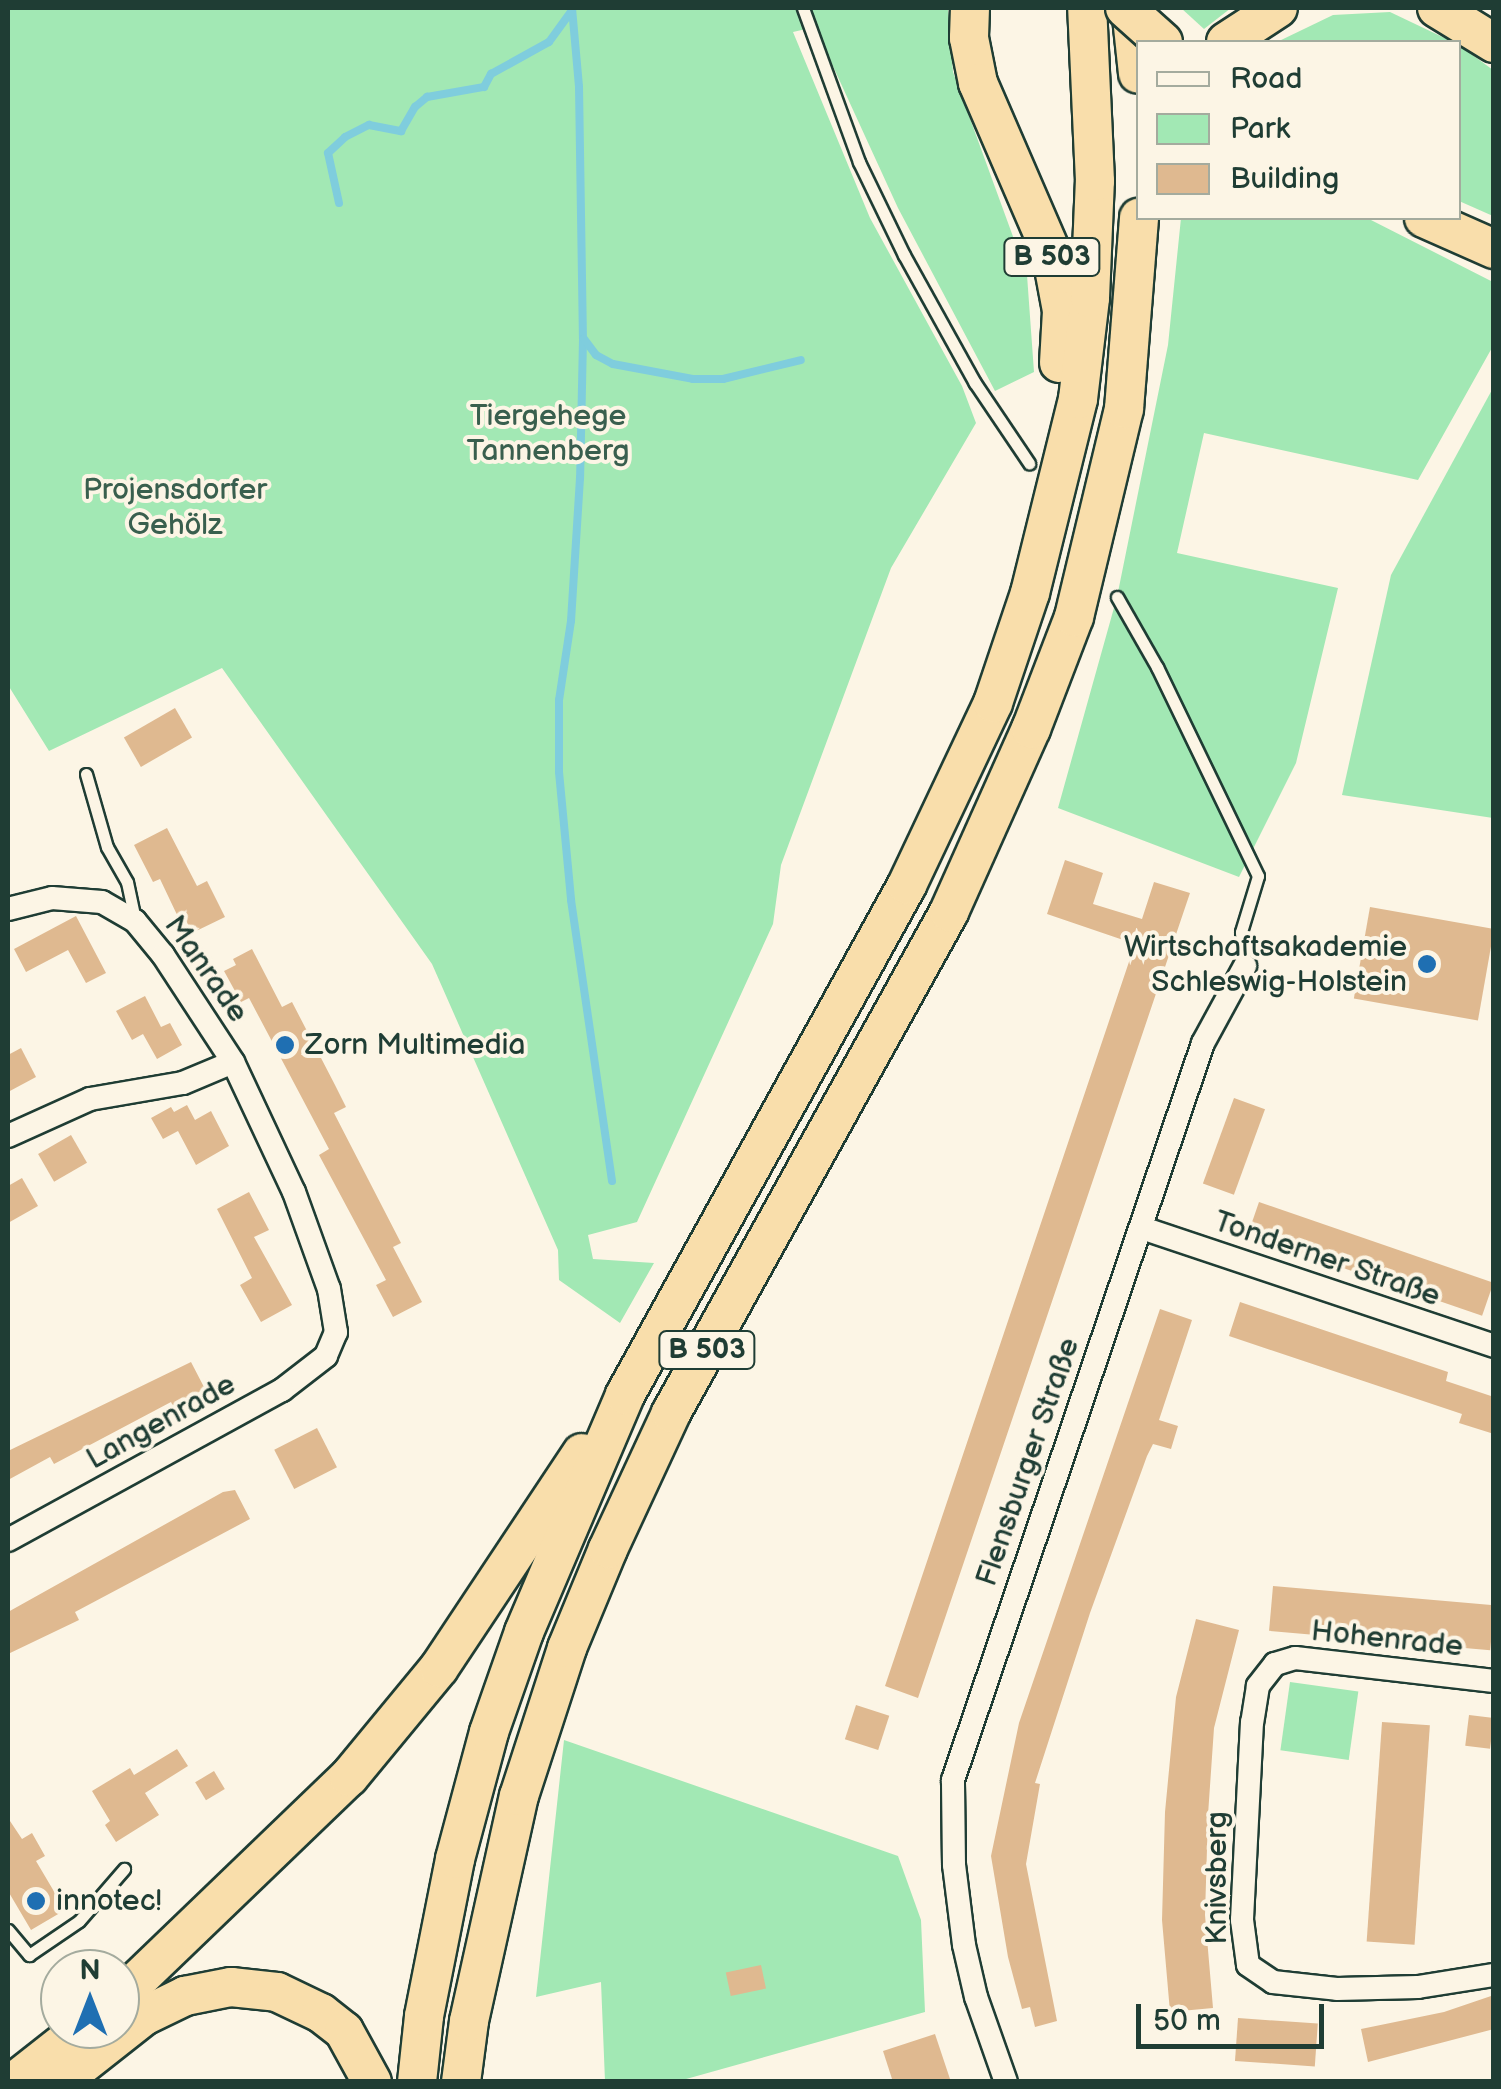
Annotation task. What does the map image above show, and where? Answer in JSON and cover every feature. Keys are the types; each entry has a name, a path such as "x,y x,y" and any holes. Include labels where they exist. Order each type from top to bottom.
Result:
{"highway":[{"name":"B 503","path":"970,8 969,38 978,83 1051,252 1062,310 1049,521"},
{"name":"B 503","path":"416,2082 424,2016 455,1859 489,1732 524,1632 625,1395 907,884 992,703 1049,521 1078,398 1090,298 1095,181 1087,8"},
{"path":"1128,8 1161,40"},
{"path":"1128,8 1136,61"},
{"path":"1229,40 1278,8"},
{"path":"1436,8 1494,42"},
{"name":"B 503","path":"462,2082 469,2020 502,1855 567,1648 671,1413 949,912 1031,729 1074,617 1124,408 1139,220"},
{"path":"1134,310 1156,254 1161,220"},
{"path":"1429,220 1494,249"},
{"path":"140,1978 349,1777 439,1668 594,1435 625,1395"},
{"path":"60,2082 144,2016 185,1996 231,1986 277,1992 321,2014 344,2031 372,2082"},
{"path":"14,2082 56,2049"}],"street":[{"name":"Manrade","path":"8,909 52,898 102,902 135,920 163,954 232,1062 294,1192 334,1312 333,1344"},
{"name":"Flensburger Straße","path":"1006,2082 976,1997 964,1945 954,1865 954,1780 1204,1043 1245,966"},
{"path":"8,1136 90,1099 119,1090 183,1083 232,1062"},
{"name":"Tonderner Straße","path":"1142,1228 1494,1346"},
{"name":"Langenrade","path":"8,1540 282,1390 310,1371 333,1344"},
{"name":"Hohenrade","path":"1274,1664 1294,1658 1494,1681"},
{"name":"Knivsberg","path":"1274,1664 1258,1686 1252,1722 1242,1920 1248,1965 1273,1982 1337,1989 1418,1988 1494,1975"}],"lane":[{"path":"803,8 859,162 904,255 974,382 1029,464"},
{"name":"Flensburger Straße","path":"1116,598 1157,667 1258,876 1241,932 1245,966"},
{"path":"86,774 107,847 127,882 135,920"},
{"path":"8,1930 29,1955 78,1921 124,1869"}],"green space":[{"name":"Tiergehege Tannenberg","path":"8,8 948,8 953,72 1027,275 1034,372 995,391 898,208 815,27 793,32 870,218 962,386 976,423 891,568 781,865 773,924 637,1222 588,1235 593,1259 654,1263 620,1323 559,1280 558,1250 432,964 222,668 49,751 8,685"},
{"path":"1181,8 1231,8 1204,29"},
{"path":"1390,12 1449,40 1281,40 1333,15"},
{"path":"1461,46 1493,70 1493,216 1461,202"},
{"path":"1181,220 1371,220 1493,282 1493,346 1418,480 1204,433 1177,553 1338,588 1296,763 1239,877 1058,808 1117,597 1168,345"},
{"path":"1493,388 1493,818 1342,795 1391,575"},
{"path":"1290,1682 1358,1692 1349,1760 1280,1750"},
{"path":"564,1740 898,1856 921,1920 925,2012 679,2081 605,2081 601,1982 536,1997"}],"building":[{"path":"175,708 192,737 141,767 124,738"},
{"path":"167,828 197,886 207,881 225,917 192,933 184,916 179,919 160,879 153,882 134,845"},
{"path":"1065,860 1103,873 1093,904 1142,919 1154,882 1190,893 918,1698 885,1686 1135,944 1047,914"},
{"name":"Wirtschaftsakademie Schleswig-Holstein","path":"1370,907 1494,929 1478,1020 1354,999"},
{"path":"76,916 106,973 86,983 68,950 26,972 14,949"},
{"path":"252,949 282,1007 292,1002 335,1085 346,1107 334,1113 401,1243 393,1247 422,1302 393,1317 376,1285 386,1280 319,1155 329,1149 249,998 241,1002 224,971 236,965 233,959"},
{"path":"145,996 161,1027 170,1023 182,1045 157,1059 143,1034 132,1040 116,1011"},
{"path":"21,1048 36,1077 8,1092 8,1055"},
{"path":"1234,1098 1265,1109 1234,1195 1203,1184"},
{"path":"187,1105 195,1120 211,1111 229,1146 196,1165 178,1131 163,1139 151,1118 171,1107 174,1112"},
{"path":"71,1135 87,1163 54,1182 38,1154"},
{"path":"22,1178 38,1206 8,1223 8,1186"},
{"path":"249,1192 269,1230 254,1237 292,1305 261,1322 240,1285 252,1278 217,1209"},
{"path":"1259,1202 1493,1283 1482,1316 1248,1235"},
{"path":"1240,1302 1448,1372 1446,1381 1494,1397 1494,1434 1459,1423 1462,1414 1229,1336"},
{"path":"1160,1309 1192,1320 1159,1420 1178,1426 1171,1449 1153,1444 1147,1456 1090,1613 1035,1783 1040,1784 1026,1864 1057,2021 1035,2027 1030,2007 1022,2009 1008,1957 991,1856 1019,1723"},
{"path":"191,1362 205,1389 173,1406 171,1402 54,1464 50,1457 8,1480 8,1451"},
{"path":"317,1428 337,1467 294,1489 274,1450"},
{"path":"235,1490 250,1519 75,1612 79,1620 8,1654 8,1612 223,1492"},
{"path":"1273,1586 1494,1605 1490,1650 1269,1631"},
{"path":"1196,1619 1239,1630 1214,1728 1208,1815 1205,1915 1213,2008 1170,2012 1162,1920 1165,1812 1176,1697"},
{"path":"856,1705 889,1716 878,1750 845,1739"},
{"path":"1469,1715 1494,1718 1490,1749 1465,1746"},
{"path":"1382,1722 1430,1725 1415,1945 1367,1941"},
{"path":"177,1749 188,1766 145,1793 159,1815 116,1842 105,1825 110,1821 92,1791 130,1768 134,1775"},
{"path":"214,1771 225,1789 206,1800 195,1782"},
{"path":"8,1818 22,1839 32,1833 45,1856 36,1861 65,1910 31,1930 8,1891"},
{"path":"761,1965 766,1988 731,1996 726,1972"},
{"path":"1494,1995 1494,2029 1368,2062 1361,2029 1444,2012"},
{"path":"1238,2018 1318,2024 1315,2066 1235,2061"},
{"path":"935,2034 951,2082 893,2082 883,2051"}],"waterway":[{"path":"572,8 579,87 583,339 580,478 571,621 559,700 559,772 571,900 612,1181"},
{"path":"339,203 328,153 345,137 369,125 401,131 415,107 427,97 484,87 491,74 549,42 572,10"},
{"path":"584,339 596,355 613,364 693,379 723,379 801,360"}],"place":[{"name":"Wirtschaftsakademie Schleswig-Holstein","path":"1427,964"},
{"name":"Zorn Multimedia","path":"285,1045"},
{"name":"innotec!","path":"36,1901"}],"park label":[{"name":"Projensdorfer Gehölz","path":"175,507"}]}
